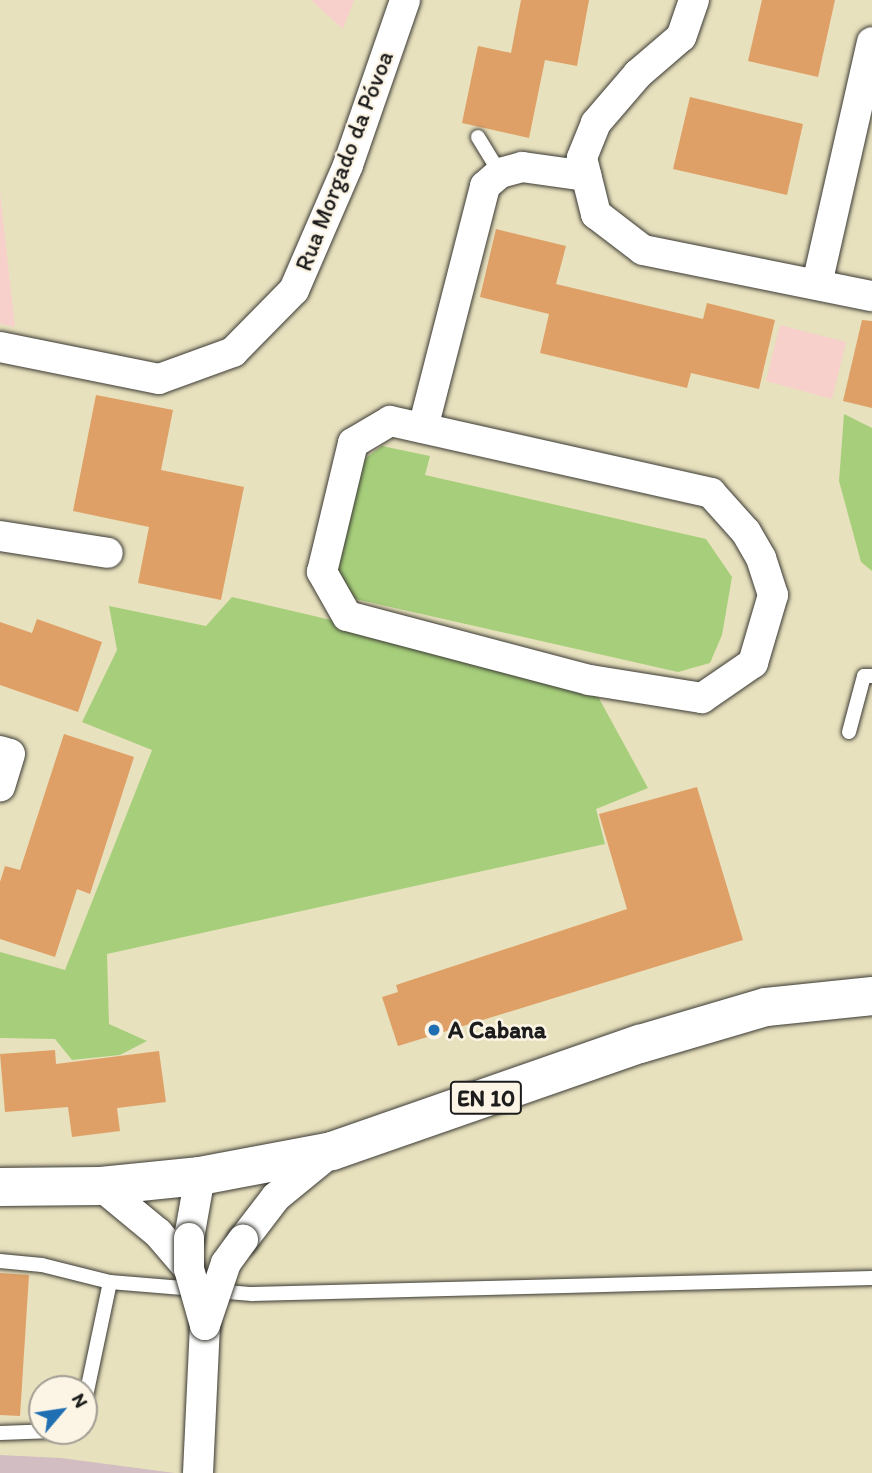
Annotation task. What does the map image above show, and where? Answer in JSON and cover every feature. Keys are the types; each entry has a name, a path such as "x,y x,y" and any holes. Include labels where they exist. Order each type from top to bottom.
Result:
{"main road":[{"name":"EN 10","path":"0,1187 101,1186 200,1176 332,1151 640,1045 766,1007 872,996"}],"street":[{"name":"Rua Morgado da Póvoa","path":"0,347 159,379 233,352 294,290 348,165 405,0"},
{"path":"694,0 681,37 638,74 596,123 582,158 596,214 643,250 872,296"},
{"path":"817,284 872,41"},
{"path":"423,428 485,186 500,173 522,167 586,176"},
{"path":"390,421 423,428 711,493 746,532 761,558 773,595 753,663 702,698 589,680 347,616 322,572 354,443 390,421"},
{"path":"0,536 108,553"},
{"path":"0,751 10,754 0,787"},
{"path":"198,1473 205,1325 226,1263 276,1197 332,1151"},
{"path":"200,1176 189,1238 188,1269 205,1325"},
{"path":"101,1186 158,1233 188,1269"}],"lane":[{"path":"478,137 500,173"},
{"path":"849,732 864,676 872,676"},
{"path":"0,1261 42,1265 110,1282 252,1294 872,1278"},
{"path":"90,1375 110,1282"},
{"path":"0,1433 28,1432"}],"shaded area":[{"path":"311,0 354,0 343,29"},
{"path":"0,192 15,327 0,324"},
{"path":"780,325 846,342 832,399 766,381"},
{"path":"0,1455 61,1458 175,1473 0,1473"}],"green space":[{"path":"844,414 872,428 872,571 861,562 839,481"},
{"path":"382,446 430,456 425,475 706,539 732,577 722,635 710,663 678,672 355,599 340,589 337,567 359,463"},
{"path":"232,597 589,680 648,788 596,809 605,844 107,954 109,1024 147,1041 120,1055 72,1060 55,1039 0,1038 0,952 65,970 152,750 82,722 117,650 109,606 206,626"}],"building":[{"path":"521,0 589,0 577,66 545,60 529,138 462,123 478,46 511,53"},
{"path":"762,0 835,0 818,77 748,61"},
{"path":"690,97 803,124 787,195 673,169"},
{"path":"496,229 566,246 556,284 703,319 707,303 775,320 759,389 691,373 687,388 540,353 549,314 480,297"},
{"path":"862,320 872,321 872,408 843,401"},
{"path":"96,395 173,410 161,470 244,487 221,600 138,583 149,527 73,511"},
{"path":"37,619 102,642 78,712 0,685 0,622 32,633"},
{"path":"64,734 134,757 90,894 77,889 55,957 0,939 0,882 5,866 20,870"},
{"path":"697,787 743,940 398,1046 382,997 398,992 396,985 627,909 599,814"},
{"path":"55,1050 56,1064 159,1051 166,1102 117,1108 120,1131 72,1137 68,1107 5,1112 0,1054"},
{"path":"0,1273 29,1275 20,1416 0,1415"}],"place":[{"name":"A Cabana","path":"434,1030"}]}
